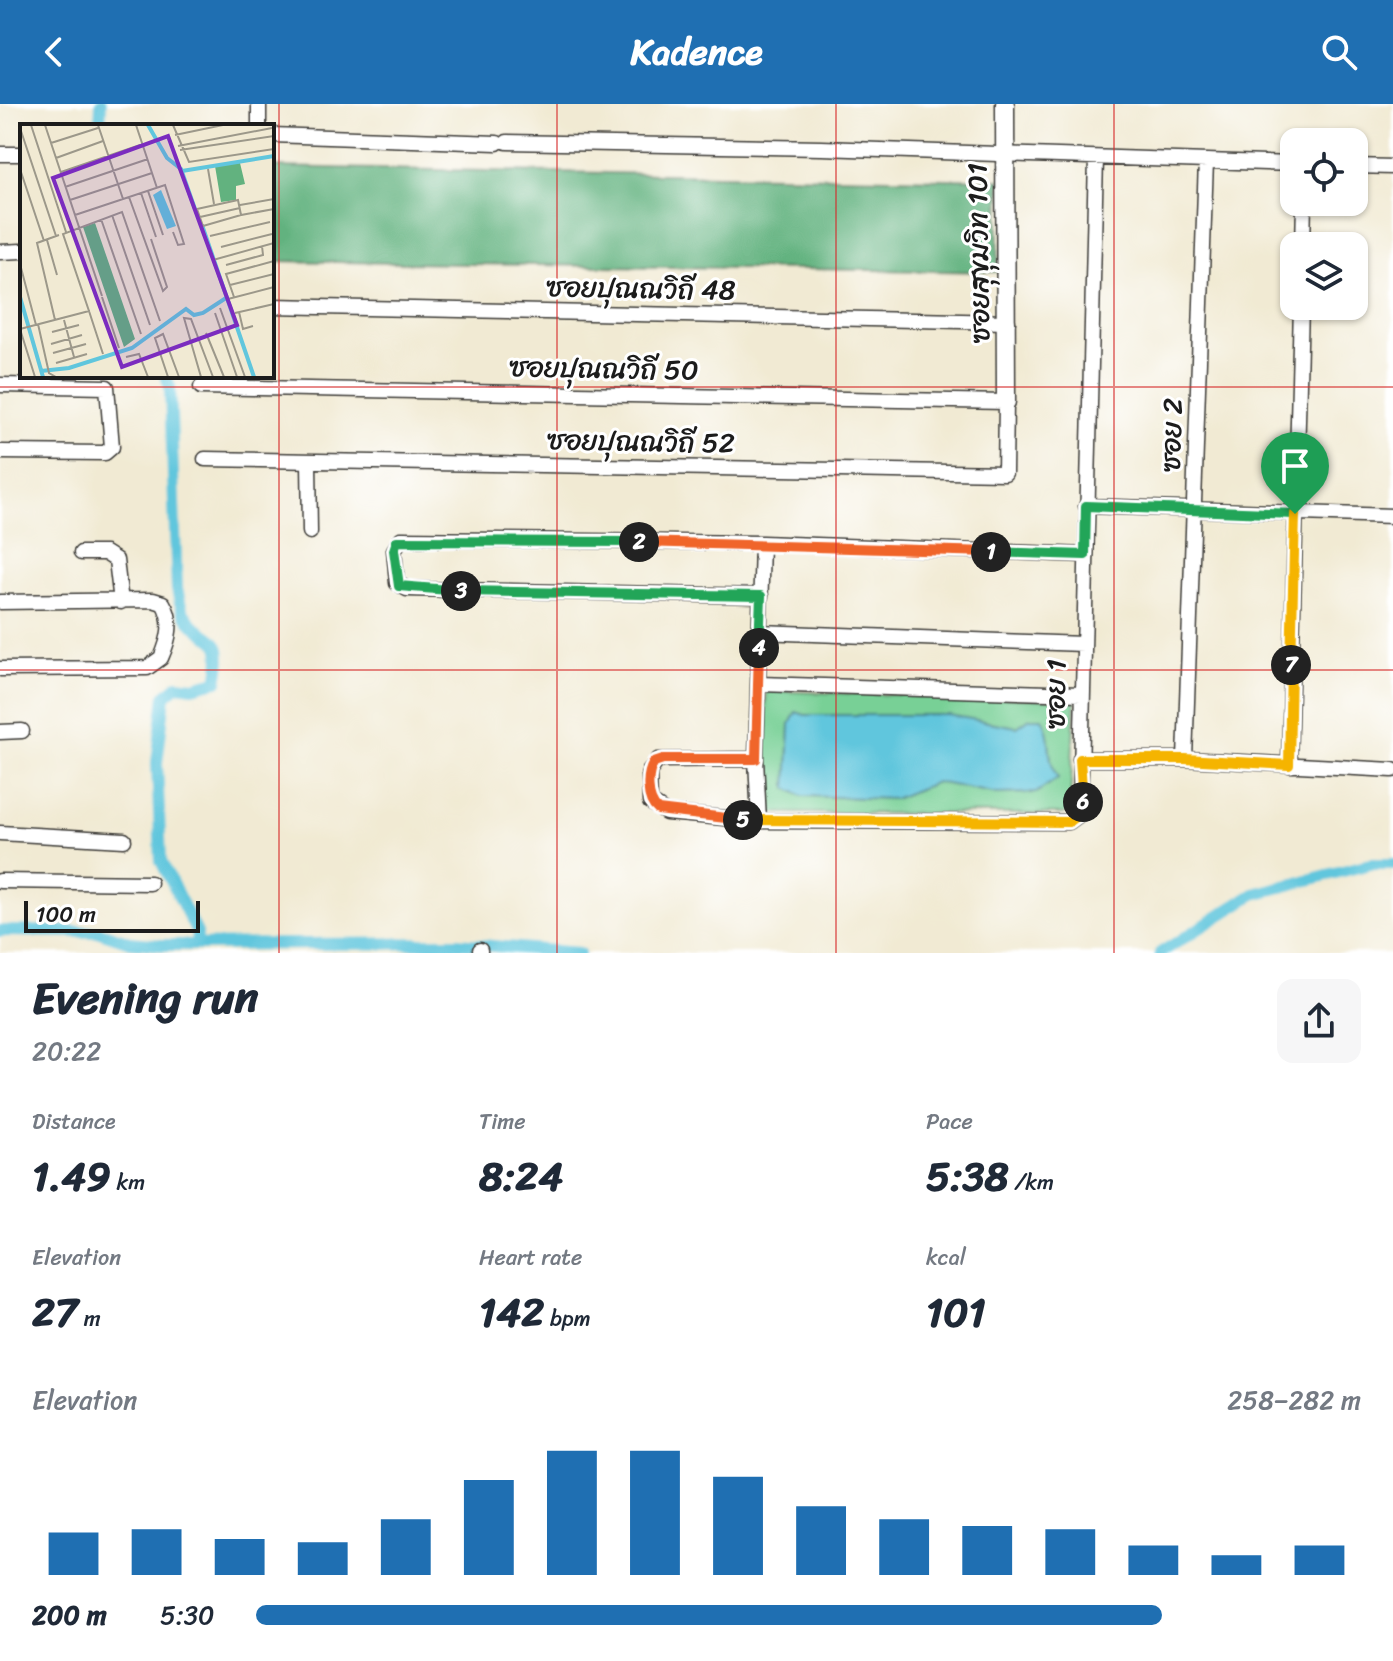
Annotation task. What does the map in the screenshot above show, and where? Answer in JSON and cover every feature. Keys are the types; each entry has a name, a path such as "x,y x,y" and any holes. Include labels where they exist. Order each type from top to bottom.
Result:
{"street":[{"name":"ซอยสุขุมวิท 101","path":"1005,104 1006,402"},
{"path":"274,135 1280,164"},
{"name":"ซอย 1","path":"756,759 658,760 649,772 650,802 666,813 759,821 1069,822 1080,814 1083,804 1081,694 1096,158"},
{"name":"ซอย 2","path":"1185,759 1206,161"},
{"path":"1368,166 1393,167"},
{"path":"0,252 20,251"},
{"name":"ซอยปุณณวิถี 48","path":"274,306 1008,322"},
{"path":"1289,765 1301,320"},
{"path":"0,385 107,387 112,447 105,453 0,452"},
{"name":"ซอยปุณณวิถี 50","path":"201,387 1006,402"},
{"name":"ซอยปุณณวิถี 52","path":"205,459 1005,473 1006,402"},
{"path":"309,461 310,532"},
{"path":"1086,506 1393,516"},
{"path":"761,596 407,589 397,583 394,550 401,539 762,543 1085,555"},
{"path":"759,821 756,759 762,543"},
{"path":"81,553 105,553 116,560 121,602"},
{"path":"0,602 153,600 163,603 169,613 170,627 168,642 154,666 0,669"},
{"path":"760,632 1083,644"},
{"path":"759,684 1081,694"},
{"path":"0,732 22,731"},
{"path":"1080,759 1185,759 1393,770"},
{"path":"0,833 124,840"},
{"path":"0,881 150,883"}],"green space":[{"path":"274,167 1000,180 998,272 274,261"},
{"path":"766,691 1075,700 1070,808 1064,814 769,813 764,805"}],"water":[{"path":"796,712 805,715 948,715 1017,727 1030,718 1042,718 1058,778 1036,793 997,794 936,782 894,799 802,796 787,788 790,724"}],"waterway":[{"path":"100,124 101,104"},
{"path":"167,378 170,387 177,589 184,613 213,640 220,652 217,681 193,687 178,685 165,696 157,763 161,861 197,933 196,945"},
{"path":"1160,953 1254,894 1370,864 1393,864"},
{"path":"0,931 100,932 130,942 161,945 457,943 579,953"}],"route":[{"path":"1086,506 1295,514 1289,765 1185,759 1080,759 1083,804 1080,814 1069,822 759,821 658,810 650,802 649,772 654,762 663,759 756,759 761,596 407,589 397,583 394,550 401,539 762,543 1085,555 1086,506"}]}
